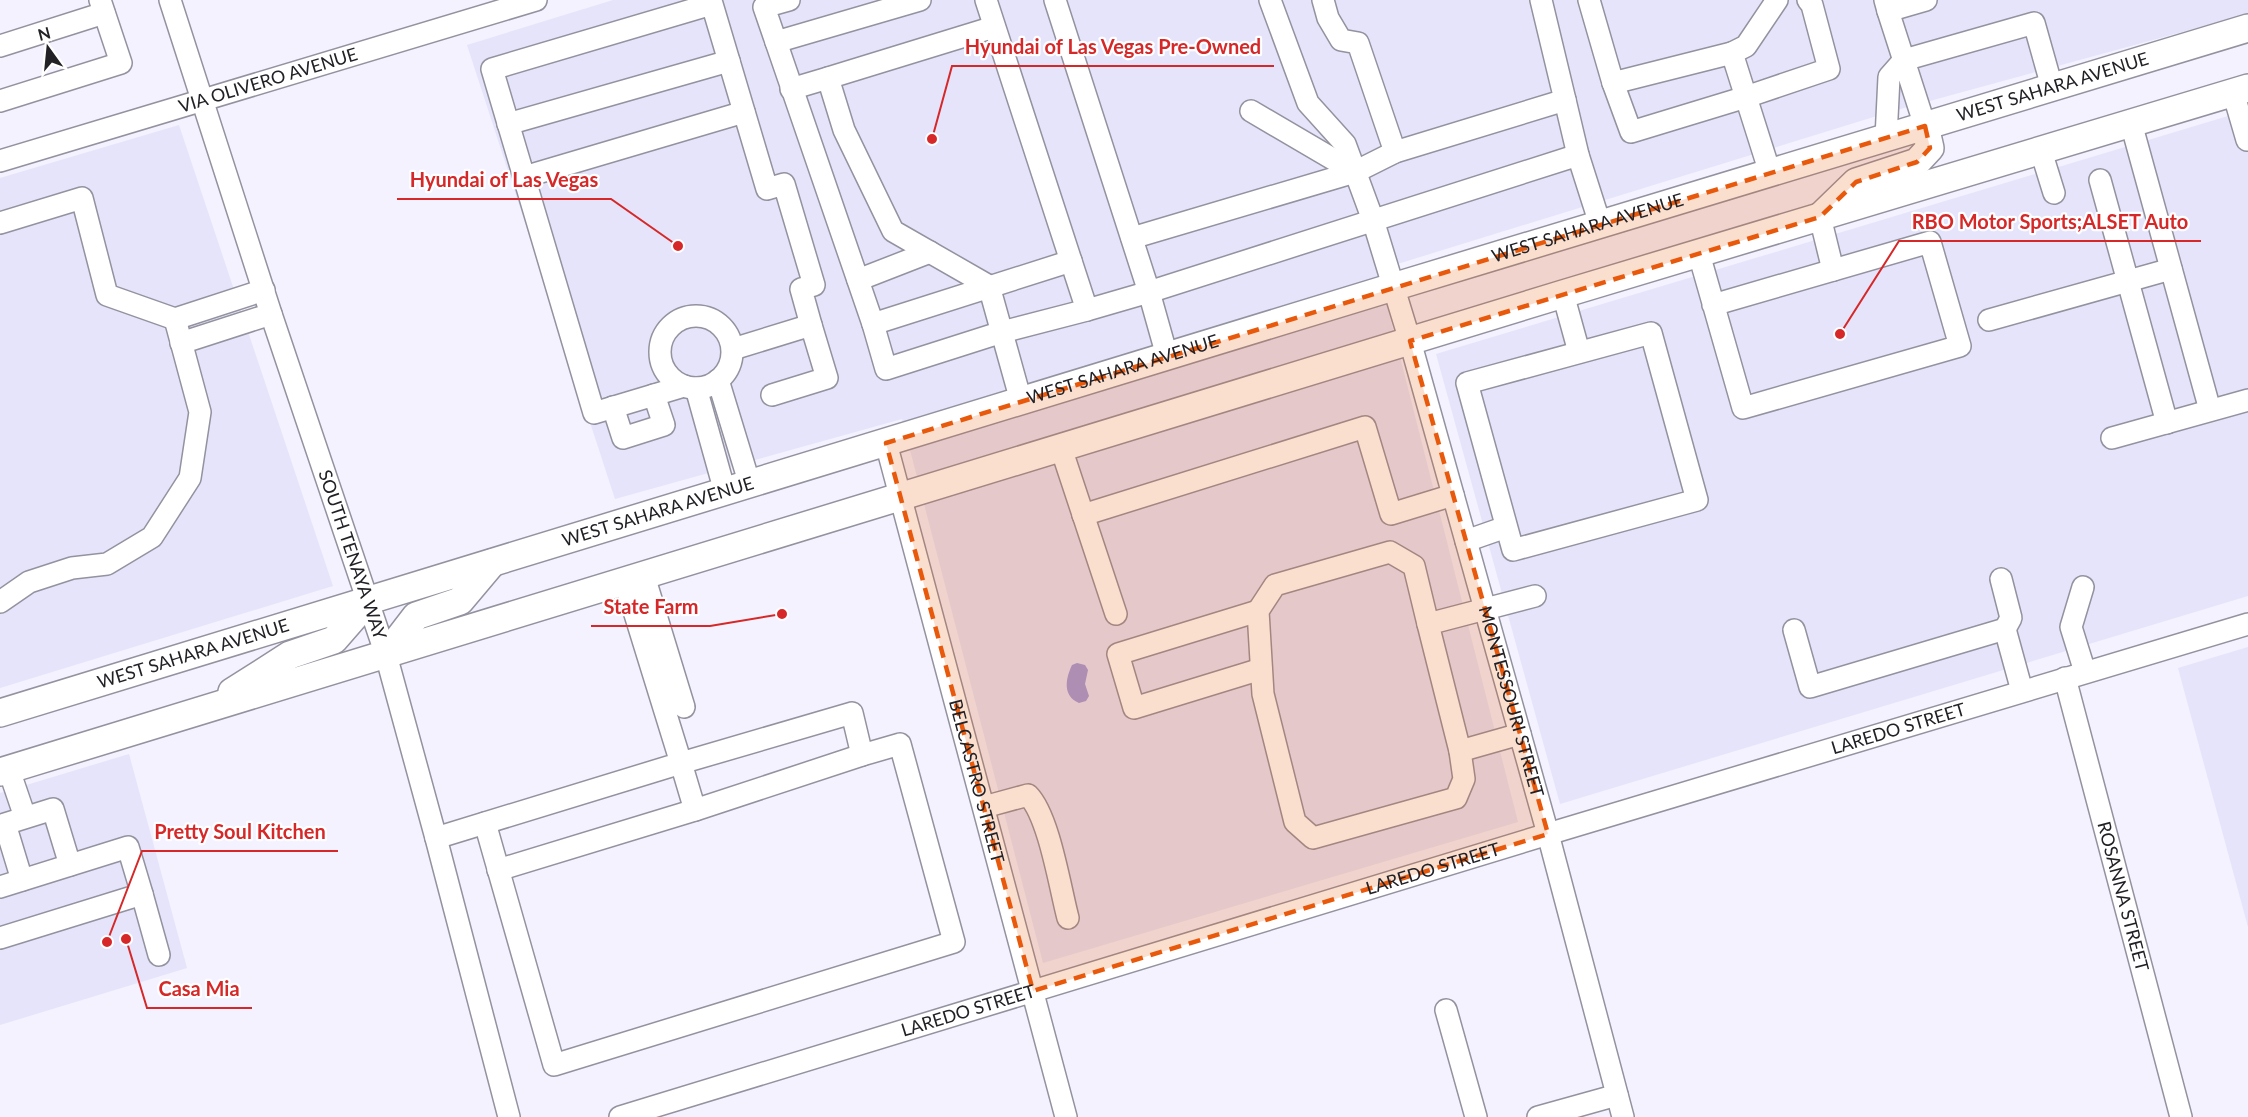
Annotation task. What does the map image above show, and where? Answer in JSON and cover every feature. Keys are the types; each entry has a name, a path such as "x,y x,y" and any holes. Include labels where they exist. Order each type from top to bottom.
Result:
{"main road":[{"name":"WEST SAHARA AVENUE","path":"1,708 368,601 2248,28"},
{"path":"4,771 1563,294 2240,90"},
{"path":"1820,217 1856,182 1917,162 1930,148 1925,126"},
{"path":"386,655 416,616 460,601 492,563"},
{"path":"206,709 290,655 334,640 368,601"}],"street":[{"name":"SOUTH TENAYA WAY","path":"170,0 271,314 386,655 509,1117"},
{"name":"VIA OLIVERO AVENUE","path":"0,161 536,0"},
{"path":"789,0 764,7 873,324 886,369 1002,332 1149,292 1578,155"},
{"path":"776,42 920,0"},
{"path":"986,0 1087,310"},
{"path":"1055,0 1149,292 1167,356"},
{"name":"MONTESSOURI STREET","path":"1270,0 1308,103 1345,144 1373,219 1410,341 1548,834 1623,1117"},
{"path":"1323,0 1328,18 1341,40 1358,43 1395,152"},
{"path":"1541,0 1578,155 1600,224"},
{"path":"1589,0 1613,83 1631,132 1829,69 1812,5 1808,0"},
{"path":"1613,83 1732,53 1746,46 1777,0"},
{"path":"1925,126 1887,5 1926,0"},
{"path":"738,489 690,387 674,380 666,371 661,360 660,349 663,337 679,320 690,316 702,316 714,320 730,337 732,349 732,360 727,371 718,380 708,386 690,387 654,394 594,412 492,69 712,4 767,189 784,184 814,285 801,289 827,378 772,395"},
{"path":"0,46 102,6 121,63 0,101"},
{"path":"1886,138 1889,77 1904,60 2034,23 2052,87"},
{"path":"791,89 994,27"},
{"path":"1732,53 1770,173"},
{"path":"508,124 729,61"},
{"path":"828,78 844,130 893,231 989,286 1021,401"},
{"path":"2240,90 2247,140"},
{"path":"1132,238 1355,172 1395,152 1564,100"},
{"path":"1251,111 1355,172"},
{"path":"524,177 744,112"},
{"path":"2131,123 2210,410"},
{"path":"2041,151 2054,193"},
{"path":"2100,180 2167,423"},
{"path":"0,223 82,198 107,295 175,319 264,290"},
{"path":"1820,217 1833,270"},
{"path":"1699,254 1713,305 1743,408 1960,346 1930,242 1713,305"},
{"path":"858,280 930,252"},
{"path":"873,324 1071,261"},
{"path":"1989,320 2171,269"},
{"path":"1563,294 1580,352"},
{"path":"182,343 271,314"},
{"path":"0,602 29,582 72,568 107,564 152,537 190,478 200,412 175,319"},
{"path":"732,349 811,325"},
{"path":"1652,333 1697,500 1513,550 1506,527 1467,383 1652,333"},
{"path":"718,380 738,489"},
{"path":"613,407 623,438 664,425 654,394"},
{"path":"2112,438 2248,400"},
{"path":"1083,515 1365,427 1391,514 1453,495"},
{"name":"BELCASTRO STREET","path":"886,443 1066,1117"},
{"path":"1061,448 1116,614"},
{"path":"1466,541 1506,527"},
{"path":"1390,552 1414,566 1460,751 1464,779 1456,798 1313,838 1295,822 1263,694 1258,611 1275,585 1390,552"},
{"path":"635,579 675,709 681,763 695,810"},
{"path":"2001,579 2011,618 2005,629 2022,691"},
{"name":"ROSANNA STREET","path":"2083,586 2071,627 2075,675 2181,1117"},
{"path":"1428,624 1535,596"},
{"path":"1258,611 1118,654 1134,708 1261,669"},
{"name":"LAREDO STREET","path":"620,1117 1548,834 2248,624"},
{"path":"1794,630 1810,687 2005,629"},
{"path":"436,838 852,713 862,755"},
{"path":"1460,751 1520,734"},
{"path":"485,823 498,870 554,1065 954,942 900,744 498,870"},
{"path":"4,771 25,817"},
{"path":"984,807 1028,795 1035,802 1044,825 1068,918"},
{"path":"22,880 5,824 25,817 53,809 70,865"},
{"path":"0,887 128,847 159,955"},
{"path":"0,938 142,894"},
{"path":"1446,1010 1476,1117"},
{"path":"1538,1117 1617,1095"}],"highlighted area":[{"path":"1925,126 1930,148 1917,162 1856,182 1820,217 1410,341 1548,834 1033,991 886,443"}],"shaded area":[{"path":"613,0 2248,0 2248,14 1893,111 1378,270 1518,822 1043,963 902,419 615,499 467,45"},
{"path":"2248,110 2248,596 1560,804 1436,354"},
{"path":"179,125 333,586 0,688 0,178"},
{"path":"2248,647 2248,927 2178,668"},
{"path":"1077,663 1085,665 1088,670 1085,684 1089,696 1086,701 1079,703 1070,696 1067,687 1072,665"},
{"path":"129,754 187,968 0,1025 0,793"}],"place":[{"name":"Hyundai of Las Vegas Pre-Owned","path":"932,139"},
{"name":"Hyundai of Las Vegas","path":"678,246"},
{"name":"RBO Motor Sports;ALSET Auto","path":"1840,334"},
{"name":"State Farm","path":"782,614"},
{"name":"Casa Mia","path":"126,939"},
{"name":"Pretty Soul Kitchen","path":"107,942"}]}
